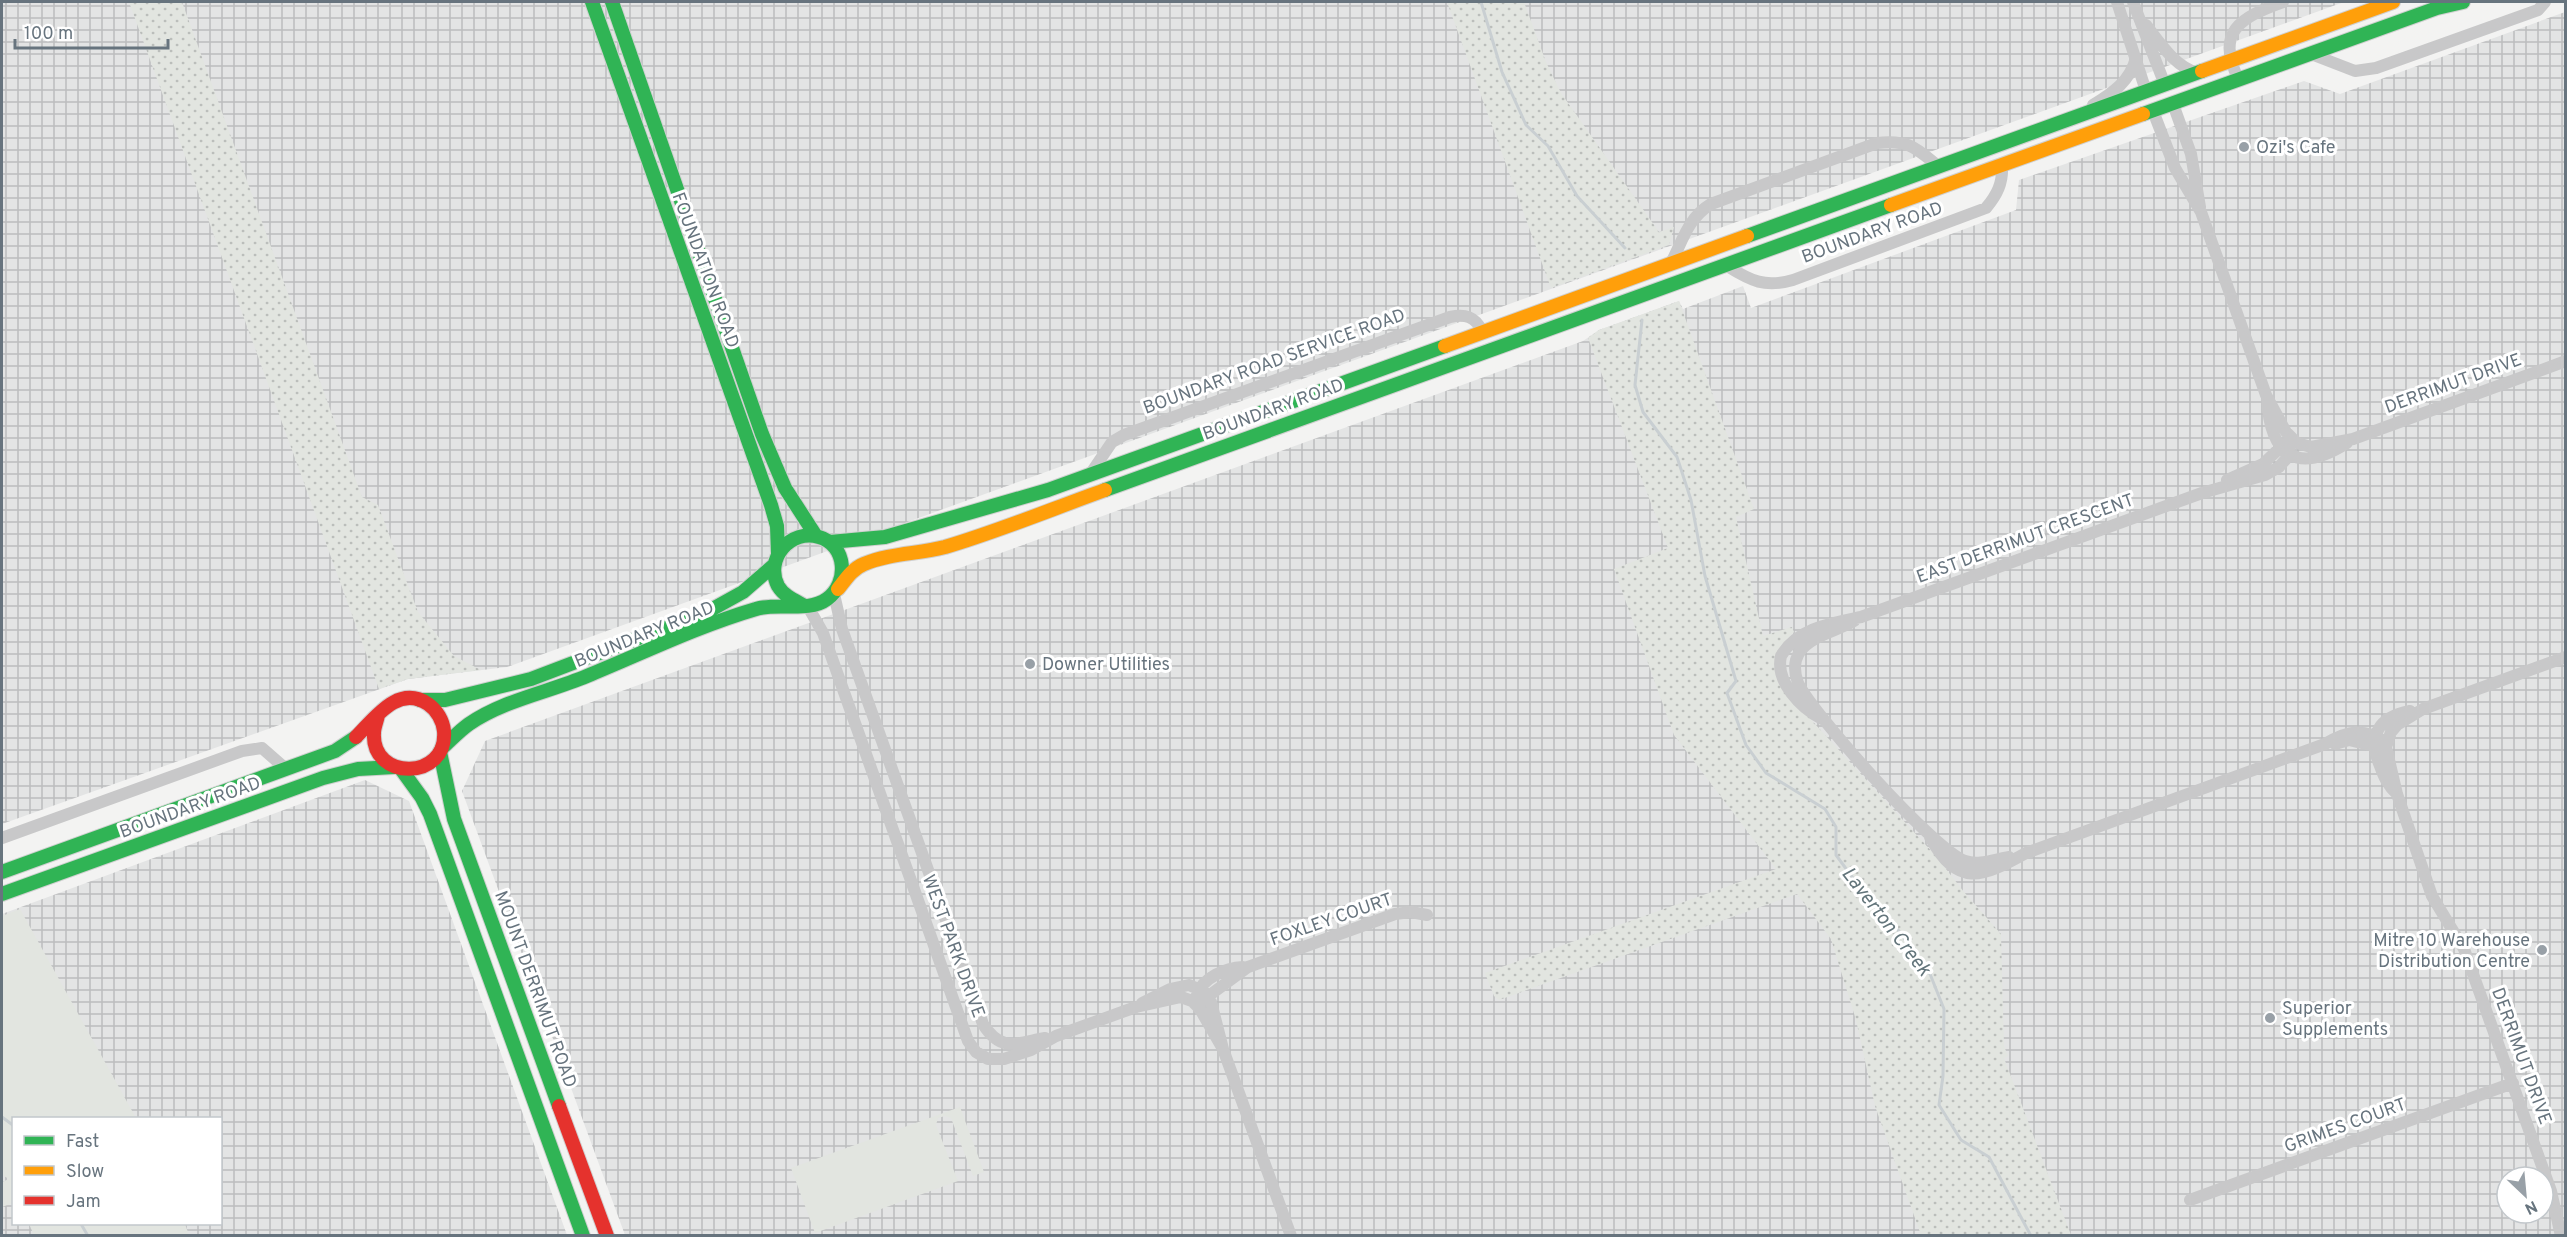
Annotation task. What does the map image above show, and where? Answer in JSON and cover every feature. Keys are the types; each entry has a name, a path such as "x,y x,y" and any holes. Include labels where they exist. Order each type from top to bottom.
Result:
{"main road":[{"name":"FOUNDATION ROAD","path":"592,2 777,526 776,559"},
{"name":"FOUNDATION ROAD","path":"612,2 758,420 788,495 798,513 816,536"},
{"name":"BOUNDARY ROAD","path":"830,542 885,537 1037,494 2393,2"},
{"name":"BOUNDARY ROAD","path":"836,592 851,572 870,562 890,555 933,550 964,541 2437,8 2463,2"},
{"path":"2165,85 2173,104"},
{"path":"2146,91 2153,111"},
{"path":"1972,154 1988,158 2002,166"},
{"path":"1482,331 1490,351"},
{"path":"743,427 758,420"},
{"path":"805,535 816,536 830,542 837,550 844,569 836,592 822,602 805,605 793,601 777,586 776,559 794,538 805,535"},
{"name":"BOUNDARY ROAD","path":"420,700 446,700 531,679 707,612 750,589 776,559"},
{"name":"BOUNDARY ROAD","path":"441,750 470,724 489,713 761,607 780,604 805,605"},
{"path":"397,768 412,770 423,767 433,761 441,750 445,736 444,724 439,714 430,705 420,700 408,698 396,700 386,706 378,715 374,726 375,744 384,760 397,768 422,798 430,814 583,1236"},
{"name":"BOUNDARY ROAD","path":"2,872 335,751 357,736 378,715"},
{"name":"MOUNT DERRIMUT ROAD","path":"441,750 454,819 607,1236"},
{"name":"BOUNDARY ROAD","path":"2,894 323,778 358,769 397,768"}],"street":[{"path":"2117,2 2137,57 2146,91"},
{"path":"2133,2 2165,85"},
{"path":"2239,80 2229,61 2232,36 2241,22 2256,11 2283,2"},
{"path":"2311,54 2355,71 2376,68 2538,10 2545,2"},
{"path":"2138,15 2178,63 2198,73"},
{"path":"2077,116 2122,84 2133,72 2137,57"},
{"path":"2173,104 2191,154 2201,212 2266,395 2292,439 2284,451"},
{"path":"2153,111 2170,158 2201,212"},
{"path":"1671,263 1691,220 1711,204 1877,143 1892,141 1905,143 1916,148 1938,166"},
{"name":"BOUNDARY ROAD","path":"1727,266 1765,284 1775,285 1792,280 1986,208 2001,183 2002,166"},
{"name":"BOUNDARY ROAD SERVICE ROAD","path":"1089,476 1112,442 1124,435 1450,317 1462,314 1468,316 1478,323 1482,331"},
{"name":"DERRIMUT DRIVE","path":"2284,451 2296,459 2315,458 2353,439 2565,361"},
{"path":"2266,395 2268,416 2284,451"},
{"name":"DERRIMUT DRIVE","path":"2292,439 2311,447 2353,439"},
{"name":"EAST DERRIMUT CRESCENT","path":"2284,451 2279,467 2265,475 2202,493 1861,617 1832,622 1809,631 1792,642 1781,656 1782,674 1789,689 1800,702 1822,719 1930,837 1939,854 1953,869 1969,874 1994,869 2026,853 2325,744 2349,740 2379,741"},
{"name":"WEST PARK DRIVE","path":"836,592 842,629 983,1024 1000,1043"},
{"name":"WEST PARK DRIVE","path":"805,605 823,633 968,1041 976,1052 988,1059"},
{"path":"2379,741 2397,725 2423,709 2565,657"},
{"name":"DERRIMUT DRIVE","path":"2379,741 2386,753 2397,794 2432,896 2464,949 2551,1191 2561,1236"},
{"name":"BOUNDARY ROAD","path":"2,838 248,749 262,748 286,769"},
{"path":"891,823 912,824"},
{"path":"896,838 912,824"},
{"name":"FOXLEY COURT","path":"1195,1004 1204,993 1218,987 1248,967 1395,914 1411,912 1427,915"},
{"path":"1136,1007 1144,1000 1170,989 1189,985 1204,993 1216,1015 1223,1049 1291,1236"},
{"path":"988,1059 1014,1056 1056,1036 1136,1007 1180,998 1195,1004 1200,1009 1223,1049"},
{"path":"988,1059 1000,1043 1020,1044 1056,1036"},
{"name":"GRIMES COURT","path":"2190,1200 2513,1083"}],"shaded area":[{"path":"2,2 2344,2 507,667 408,679 2,824"},
{"path":"129,2 182,2 362,497 378,505 418,612 454,656 481,670 408,679 379,689"},
{"path":"1447,2 1524,2 1546,62 1561,93 1659,232 1674,227 1669,245 1551,288"},
{"path":"2565,12 2565,1235 625,1235 462,791 485,741 1583,341 1599,330 1679,301 1683,309 1743,286 1751,308 2016,210 2019,180 2304,81 2340,94"},
{"path":"1679,301 1754,509 1736,517 1763,636 1792,627 1794,632 1785,641 1783,689 1935,855 2001,934 2004,1046 2008,1056 2004,1058 2071,1235 1921,1235 1875,1106 1856,1020 1831,939 1797,894 1499,1000 1494,996 1485,973 1776,869 1674,735 1614,569 1668,548 1588,338 1599,330"},
{"path":"365,780 409,801 567,1235 2,1236 2,914"},
{"path":"20,909 135,1117 12,1117 12,1203 2,1207 2,1182 9,1179 2,1175 2,916"},
{"path":"960,1107 984,1172 973,1176 951,1118 945,1116 938,1118 936,1125 958,1181 815,1233 791,1168"},
{"path":"29,1225 185,1225 189,1235 34,1235"}],"waterway":[{"name":"Laverton Creek","path":"1481,2 1502,72 1526,125 1548,146 1577,196 1625,248"},
{"name":"Laverton Creek","path":"1642,320 1635,385 1643,412 1677,457 1691,500 1705,576 1736,681 1727,693 1746,745 1766,773 1825,809 1836,827 1836,855 1869,900 1898,930 1930,974 1944,1009 1943,1076 1939,1105 1961,1140 1989,1157 2031,1236"},
{"path":"2,1117 12,1124"},
{"path":"82,1225 88,1236"}],"traffic: fast":[{"path":"592,2 771,505 777,526 778,553"},
{"path":"612,2 762,434 785,488 816,536"},
{"path":"2143,114 2437,8 2463,2"},
{"path":"1747,236 2202,71"},
{"path":"1105,490 1891,205"},
{"path":"830,542 885,537 1048,490 1445,346"},
{"path":"442,748 469,724 512,702 572,682 692,632 756,609 811,605 827,599 839,584 842,574 840,556 828,541 809,535 790,541 777,556 775,566 775,576 780,589 803,605"},
{"path":"420,700 445,700 531,679 707,612 743,592 774,565"},
{"path":"2,872 335,751 356,737"},
{"path":"440,752 454,819 559,1106"},
{"path":"2,894 323,778 358,769 394,767"},
{"path":"401,769 422,798 430,814 583,1236"}],"traffic: slow":[{"path":"2202,71 2393,2"},
{"path":"1891,205 2143,114"},
{"path":"1445,346 1747,236"},
{"path":"838,589 853,571 864,564 945,547 1105,490"}],"traffic: jam":[{"path":"356,737 379,713 388,706 407,698 417,699 431,706 439,716 444,731 442,747 434,759 423,766 409,769 396,767 384,760 376,749 374,728 378,715"},
{"path":"559,1106 607,1236"}],"place":[{"name":"Ozi's Cafe","path":"2244,147"},
{"name":"Downer Utilities","path":"1030,664"},
{"name":"Mitre 10 Warehouse Distribution Centre","path":"2542,950"},
{"name":"Superior Supplements","path":"2270,1018"}]}
